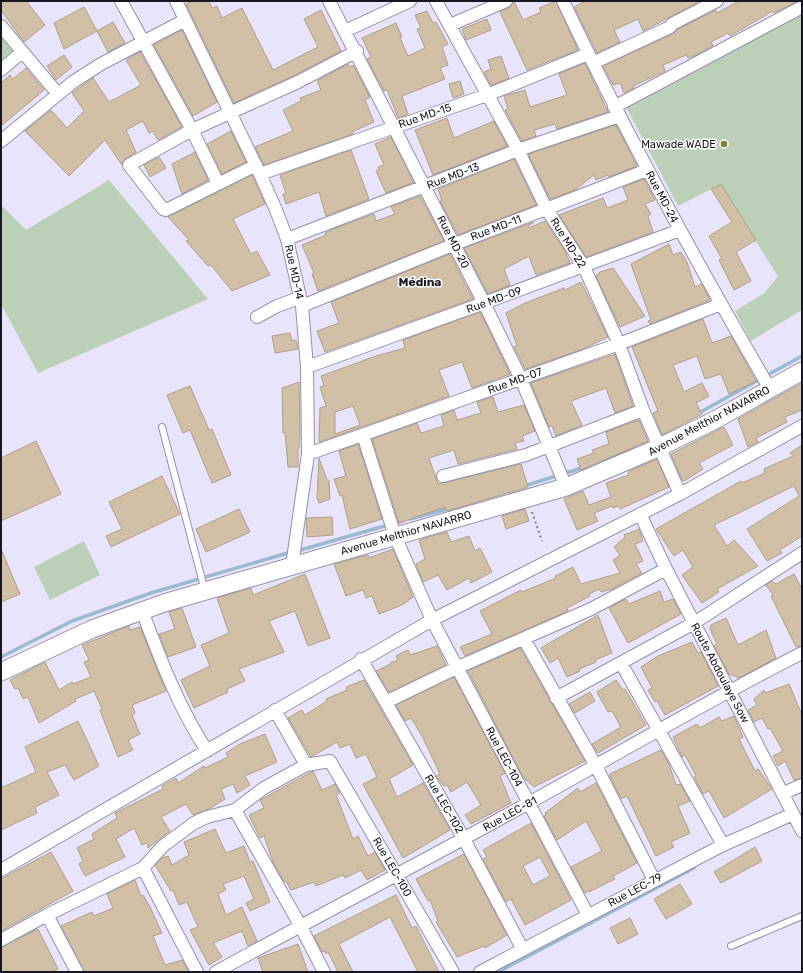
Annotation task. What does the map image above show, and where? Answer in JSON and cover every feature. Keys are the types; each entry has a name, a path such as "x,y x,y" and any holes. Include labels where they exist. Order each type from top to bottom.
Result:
{"street":[{"path":"121,1 192,130 218,183"},
{"name":"Rue MD-14","path":"176,1 258,169 287,239 301,302 307,367 308,454 292,566"},
{"name":"Rue MD-20","path":"330,1 357,51 392,127 455,244 521,379 566,487"},
{"path":"345,31 410,1"},
{"name":"Rue MD-22","path":"436,1 518,150 546,208 584,267 619,344 643,410 680,494"},
{"path":"450,25 506,1"},
{"name":"Rue MD-24","path":"563,1 616,111 647,170 770,389"},
{"name":"Rue MD-15","path":"192,130 129,165 163,209 166,210 218,183 392,127 591,59 670,27 672,24 717,1"},
{"name":"Rue MD-13","path":"287,239 616,111 802,7"},
{"path":"1,141 73,82 101,64 185,20"},
{"path":"1,26 58,94"},
{"path":"192,130 298,82 357,51"},
{"path":"1,70 22,52"},
{"name":"Rue MD-11","path":"257,317 277,306 301,302 647,170"},
{"name":"Rue MD-09","path":"307,367 484,304 680,230"},
{"name":"Rue MD-07","path":"308,454 619,344 721,304"},
{"name":"Avenue Melthior NAVARRO","path":"1,672 69,639 142,611 204,591 566,487 660,447 802,371"},
{"path":"442,476 526,455 643,410"},
{"path":"1,870 207,751 361,659 432,620 680,494 802,426"},
{"name":"Rue LEC-104","path":"363,435 395,536 432,620 456,668 588,915"},
{"name":"Route Abdoulaye Sow","path":"640,514 666,569 784,793 802,831"},
{"path":"556,698 694,623 802,553"},
{"path":"386,702 456,668 591,609 666,569"},
{"path":"142,611 170,686 191,727 207,751"},
{"path":"524,639 556,698 596,766 654,880"},
{"name":"Rue LEC-81","path":"216,972 300,925 397,876 730,690 802,652"},
{"name":"Rue LEC-102","path":"361,659 464,839 523,950"},
{"path":"621,663 724,844"},
{"path":"1,940 143,868 163,846 194,823 235,810 264,788 306,765 274,710"},
{"name":"Rue LEC-100","path":"306,765 332,762 453,972"},
{"path":"784,793 802,785"},
{"path":"235,810 300,925 324,972"},
{"name":"Rue LEC-79","path":"480,972 724,844 793,814"},
{"path":"143,868 197,972"},
{"path":"48,915 77,972"}],"lane":[{"path":"162,427 204,591"},
{"path":"732,946 802,916"}],"path":[{"path":"528,499 542,541"}],"green space":[{"name":"Mawade WADE","path":"802,11 802,310 751,341 735,311 763,294 778,277 721,184 678,206 625,105"},
{"path":"1,30 18,50 1,62"},
{"path":"109,180 208,299 38,373 1,304 1,205 26,230"},
{"path":"84,541 100,575 50,600 34,567"}],"building":[{"path":"1,1 26,1 45,25 24,42 1,10"},
{"path":"193,1 209,1 212,8 217,6 222,18 242,8 273,70 318,47 304,19 321,10 341,51 295,75 234,103 186,4"},
{"path":"514,1 523,20 541,12 539,8 556,1 578,50 527,70 500,12 509,8"},
{"path":"585,1 696,1 697,3 643,31 638,19 614,30 620,42 597,53 574,7"},
{"path":"739,1 797,1 774,13 773,11 730,36 728,33 711,42 713,46 698,54 688,58 686,55 663,65 665,71 633,86 634,88 624,93 620,83 613,85 603,66 673,34 677,30 716,10 717,13"},
{"path":"84,7 97,31 64,49 54,23"},
{"path":"427,11 433,23 436,22 448,44 442,47 448,65 440,68 445,79 402,96 408,114 398,118 387,90 384,91 367,59 371,57 362,38 396,23 402,37 400,38 408,56 425,48 417,29 421,28 415,15"},
{"path":"487,19 491,30 466,40 462,29"},
{"path":"113,22 125,43 108,52 97,31"},
{"path":"182,30 217,102 193,116 154,45"},
{"path":"140,52 182,127 158,140 153,131 149,133 143,121 126,130 136,152 125,159 122,165 105,140 69,176 25,131 51,110 67,128 84,111 72,93 93,78 109,102 141,85 126,60"},
{"path":"64,55 72,67 56,80 47,66"},
{"path":"501,56 509,78 491,85 484,72 491,69 488,60"},
{"path":"585,63 608,112 557,129 555,124 534,130 536,136 522,141 505,110 508,109 504,96 525,90 530,107 567,95 559,74"},
{"path":"348,64 349,67 353,65 370,97 365,100 374,122 352,132 353,134 264,165 255,147 293,131 283,110 301,101 300,98 321,90 317,81"},
{"path":"26,68 44,90 1,126 1,83 10,75 13,79"},
{"path":"460,81 464,94 453,98 449,84"},
{"path":"447,118 454,138 494,121 507,146 433,175 415,130"},
{"path":"616,125 637,166 609,177 608,175 596,180 594,175 575,190 550,199 528,154"},
{"path":"231,131 246,162 222,174 207,144"},
{"path":"391,137 414,182 386,193 376,171 379,169 378,167 384,165 375,144"},
{"path":"351,150 369,199 326,216 319,192 286,204 283,194 286,193 280,175"},
{"path":"195,152 208,180 182,194 172,164"},
{"path":"159,157 166,168 150,177 144,165"},
{"path":"514,159 536,205 458,235 440,201 442,201 438,189"},
{"path":"252,175 265,204 233,219 251,254 257,251 270,275 232,291 211,265 208,266 186,241 189,240 168,217"},
{"path":"644,179 655,200 645,204 651,214 648,216 653,232 586,257 559,215 603,198 607,208 628,200 623,187"},
{"path":"721,184 756,240 736,252 751,281 734,290 719,260 722,259 709,236 732,222 711,189"},
{"path":"420,196 444,241 318,291 312,274 314,273 302,245 326,235 325,233 331,230 374,214 376,221 395,214 391,207"},
{"path":"545,221 565,251 570,263 536,275 529,256 504,269 510,285 488,294 464,248 534,222 528,226 529,228"},
{"path":"669,244 673,255 681,252 687,262 695,287 702,284 710,300 650,324 648,321 651,320 631,264"},
{"path":"450,254 473,299 325,352 317,331 339,323 331,302"},
{"path":"613,268 645,316 620,327 596,276 600,272"},
{"path":"581,282 608,337 583,349 525,369 514,347 517,346 506,313 525,303 564,288 565,290"},
{"path":"480,312 510,374 472,388 462,362 439,370 449,396 319,442 320,408 326,406 320,387 324,386 321,376 376,356 405,348 403,340","holes":["353,406 360,425 335,434 335,412"]},
{"path":"703,319 712,343 731,336 756,381 729,394 721,374 705,379 697,356 673,365 684,392 702,383 709,396 696,403 702,414 662,435 653,413 658,411 632,347"},
{"path":"290,333 292,341 296,340 298,349 275,353 272,336"},
{"path":"615,354 633,406 615,413 606,388 571,401 582,425 556,436 552,426 549,427 531,383"},
{"path":"299,382 300,433 298,467 288,467 285,433 283,433 282,388"},
{"path":"802,383 802,410 785,417 787,422 756,438 758,442 748,447 738,419"},
{"path":"190,386 209,430 212,429 231,475 212,483 190,430 183,433 167,395"},
{"path":"493,397 498,412 524,405 535,431 522,436 524,441 515,443 517,449 458,464 454,450 429,458 438,484 521,464 528,487 447,511 445,507 399,523 372,439 417,423 421,433 444,426 441,415 454,410 457,420 481,413 477,402"},
{"path":"639,420 648,441 581,470 577,459 594,453 592,450 609,444 606,432"},
{"path":"724,427 733,445 699,463 703,469 684,481 682,480 671,454"},
{"path":"36,441 61,494 1,521 1,458"},
{"path":"358,444 382,519 350,529 342,495 340,496 334,479 346,476 339,451"},
{"path":"802,445 802,536 780,550 782,553 767,561 747,529 799,496 794,486 714,525 727,546 734,540 758,566 717,589 719,592 702,603 682,575 693,567 683,550 674,556 656,529 741,481 742,483 765,473 764,469 793,456 790,453"},
{"path":"319,458 327,480 329,480 330,499 319,503 317,498"},
{"path":"657,459 669,487 620,509 619,506 613,508 612,506 594,513 598,521 577,530 564,499 583,491 589,505 611,497 606,483 629,475 628,472"},
{"path":"162,476 180,514 111,547 106,536 122,529 109,502"},
{"path":"239,509 250,532 206,552 196,529"},
{"path":"525,509 529,521 506,529 502,516"},
{"path":"332,517 333,535 307,537 306,518"},
{"path":"639,529 643,541 635,544 643,561 636,564 642,573 612,589 601,592 599,589 589,594 590,596 567,608 568,611 465,656 460,647 492,634 480,611 521,590 522,592 556,578 555,576 573,567 581,584 620,573 613,560 620,555 614,547 625,537 624,535"},
{"path":"447,532 451,542 469,536 475,551 480,548 492,572 471,583 469,578 447,590 438,575 423,582 416,564 425,559 419,540"},
{"path":"1,549 20,594 1,602"},
{"path":"393,549 413,597 402,605 379,614 372,596 366,598 363,590 346,596 334,564 368,555 369,558"},
{"path":"305,574 330,638 308,646 295,611 269,621 284,652 239,669 245,681 227,689 228,692 194,708 181,680 210,666 201,645 229,633 217,598 251,588 253,595"},
{"path":"794,574 802,589 802,646 796,647 771,596 773,595 766,585 772,581 776,584"},
{"path":"660,591 664,602 673,599 681,614 628,643 609,608 626,599 629,604"},
{"path":"182,608 196,647 168,657 159,634 175,629 169,612"},
{"path":"598,615 612,653 595,660 596,662 579,669 580,671 567,677 558,658 550,663 541,648"},
{"path":"726,618 738,645 766,630 776,658 739,678 729,674 714,646 717,644 710,629 711,625"},
{"path":"129,626 130,630 140,627 166,691 132,705 135,713 132,715 140,734 128,740 133,750 118,757 100,710 102,709 94,691 75,699 76,701 39,723 28,697 23,699 18,688 15,689 10,680 45,662 59,690 72,682 73,684 91,677 84,662 89,660 82,645"},
{"path":"692,642 698,653 701,652 718,686 665,715 657,701 655,702 648,690 652,688 641,667 658,656"},
{"path":"437,646 446,665 389,692 376,671 398,660 396,656 408,650 410,655"},
{"path":"520,648 585,761 534,787 523,777 468,671"},
{"path":"454,677 505,773 500,776 511,803 471,824 465,815 481,805 467,782 451,792 447,785 444,786 436,776 440,774 422,736 411,718 405,721 396,705"},
{"path":"364,680 413,765 389,779 397,797 423,783 450,830 403,858 363,784 377,777 366,754 356,758 350,744 340,748 337,742 311,757 288,718 302,710 305,715 327,701 326,699 347,690 346,687"},
{"path":"616,680 623,690 625,689 646,725 598,753 592,744 621,727 612,711 608,712 597,692"},
{"path":"789,684 802,715 802,778 794,780 785,761 778,766 773,756 783,751 770,728 768,729 762,718 754,722 748,710 757,705 754,699 764,690 765,693"},
{"path":"590,692 595,701 575,713 569,704"},
{"path":"734,716 743,737 739,739 755,771 758,769 772,789 724,818 709,791 703,794 685,755 682,757 673,737 697,724 700,728 719,717 722,721"},
{"path":"78,721 99,766 74,780 65,765 47,772 59,795 35,807 37,813 1,830 1,788 36,772 25,747"},
{"path":"265,734 277,762 245,776 250,785 237,793 233,784 221,789 225,799 209,809 193,815 186,804 161,817 170,831 148,848 147,843 142,845 134,828 116,839 125,857 85,876 79,864 83,861 77,848 94,839 92,834 117,818 115,813 163,789 162,786 176,778 178,783 204,766 205,768 228,757 226,753 240,744"},
{"path":"661,750 669,764 676,785 680,784 690,801 678,806 690,833 671,842 674,847 656,856 627,796 621,799 610,774"},
{"path":"313,771 322,790 335,784 340,793 336,795 353,839 358,836 368,856 375,852 385,870 367,880 361,870 345,878 343,875 316,886 314,882 291,890 286,881 284,882 273,862 264,836 260,838 249,815 264,808 260,800"},
{"path":"596,783 637,863 613,876 615,879 585,893 571,867 602,851 586,821 557,840 544,816 546,815 545,813 578,788 580,792"},
{"path":"531,823 571,900 525,925 511,899 506,902 483,859 487,857 483,850","holes":["540,857 550,876 533,885 523,866"]},
{"path":"215,829 226,853 244,846 250,862 253,861 270,902 250,911 246,903 254,899 244,876 223,884 226,890 218,894 226,915 242,907 257,941 248,946 242,931 213,943 222,957 209,965 190,930 198,927 187,902 179,905 173,890 171,891 155,865 162,858 168,856 172,865 189,855 184,842"},
{"path":"755,847 762,861 721,883 714,872"},
{"path":"51,852 73,891 1,931 1,879"},
{"path":"464,854 507,935 485,948 484,946 457,957 436,922 438,921 430,900 428,901 416,879"},
{"path":"135,880 141,896 143,895 150,907 162,933 153,936 165,965 182,960 189,972 84,972 61,926 92,912 94,916 113,908 107,894"},
{"path":"680,884 692,904 666,919 654,899"},
{"path":"396,895 412,928 416,926 439,972 418,972 390,917 339,944 353,972 338,972 328,952 326,954 325,951 322,952 314,936"},
{"path":"630,918 638,934 618,944 610,928"},
{"path":"38,929 58,969 51,972 1,972 1,947"},
{"path":"298,944 308,972 263,972 258,958"}],"waterway":[{"path":"697,414 802,356"},
{"path":"603,460 631,448"},
{"path":"524,486 585,467"},
{"path":"410,519 451,508"},
{"path":"297,551 402,521"},
{"path":"1,657 72,621 151,593 291,552"},
{"path":"498,972 694,868"}],"place":[{"name":"Mawade WADE","path":"724,144"}],"district":[{"name":"Médina","path":"420,282"}]}
